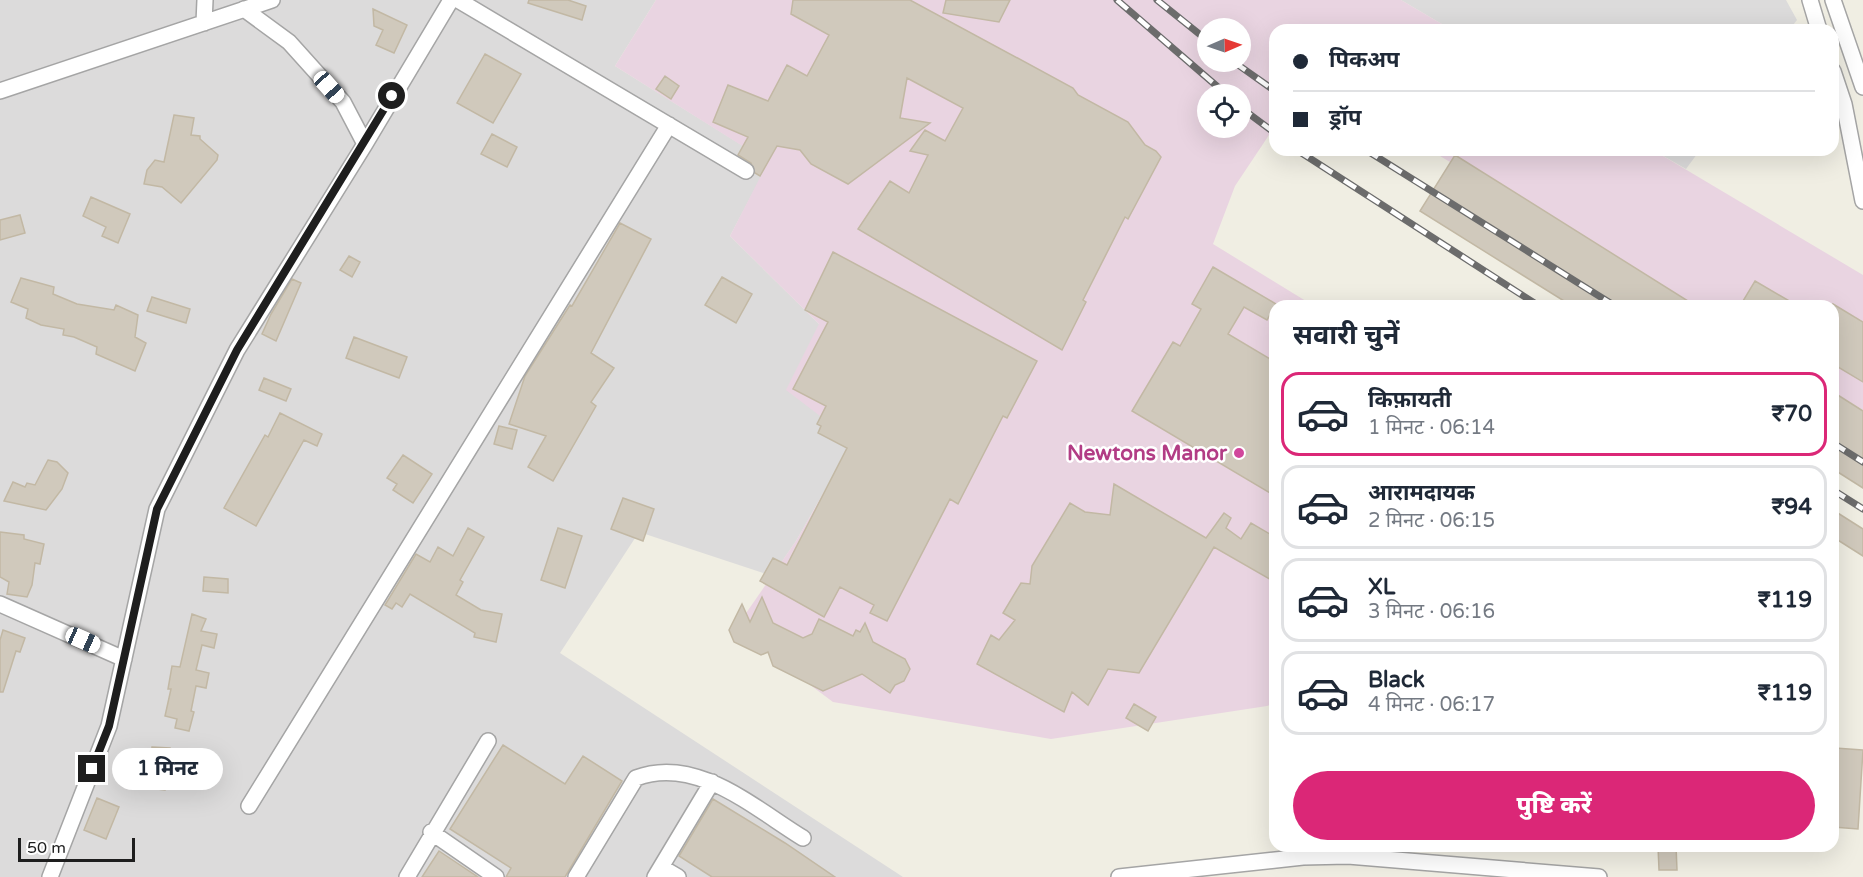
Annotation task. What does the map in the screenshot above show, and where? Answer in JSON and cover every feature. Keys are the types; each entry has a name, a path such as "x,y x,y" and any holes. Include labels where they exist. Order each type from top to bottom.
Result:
{"street":[{"path":"204,23 205,0"},
{"path":"0,92 272,0"},
{"path":"50,877 109,726 157,509 237,350 451,0"},
{"path":"458,0 746,171"},
{"path":"1810,0 1817,24"},
{"path":"1833,0 1857,48 1863,87"},
{"path":"244,9 289,42 343,102 365,144"},
{"path":"1839,89 1863,201"},
{"path":"249,806 669,125"},
{"path":"0,603 124,659"},
{"path":"407,877 431,832 488,741"},
{"path":"576,877 636,778 652,772 681,772 712,782 803,838"},
{"path":"678,877 658,872 712,782"},
{"path":"431,832 496,877"},
{"path":"1119,877 1303,857 1348,856 1599,877"}],"shaded area":[{"path":"0,0 656,0 615,66 769,162 730,236 819,324 853,441 796,541 772,576 639,532 560,653 903,877 0,877"},
{"path":"656,0 1401,0 1442,24 1269,24 1269,135 1235,186 1213,244 1304,300 1269,300 1269,705 1267,706 1051,739 833,702 735,629 796,541 853,441 786,390 819,324 730,236 768,162 615,66"},
{"path":"1401,0 1786,0 1797,20 1794,24 1442,24"},
{"path":"1440,156 1663,156 1863,275 1863,410 1839,396 1839,300 1680,300"},
{"path":"1663,156 1696,156 1686,169"}],"building":[{"path":"529,0 568,0 586,6 582,20 528,3"},
{"path":"793,0 910,0 1073,88 1078,95 1128,122 1145,145 1161,157 1128,219 1125,217 1083,300 1086,302 1062,350 858,229 890,181 909,193 928,155 910,151 925,130 945,141 963,108 907,78 900,118 930,123 848,184 811,164 800,150 777,146 760,176 755,173 751,163 738,155 748,137 713,122 728,85 768,101 787,65 807,76 829,35 791,14"},
{"path":"946,0 1010,0 999,22 943,13"},
{"path":"373,9 407,25 394,53 376,45 383,30 374,26"},
{"path":"485,54 521,74 493,123 457,103"},
{"path":"665,76 679,86 671,99 656,89"},
{"path":"174,115 194,118 191,135 200,136 200,139 218,155 217,160 181,203 162,187 144,184 147,170 155,160 164,162"},
{"path":"492,134 517,147 507,167 481,154"},
{"path":"1454,156 1457,156 1686,300 1562,300 1420,211"},
{"path":"91,197 130,214 118,243 102,236 106,227 83,216"},
{"path":"20,215 25,233 0,240 0,220"},
{"path":"620,223 651,239 591,353 614,368 591,402 596,406 553,481 528,467 546,436 509,424 525,376 570,305 572,306"},
{"path":"833,252 1037,361 1007,418 1003,416 958,504 950,499 887,621 870,613 874,605 840,587 824,617 760,581 773,558 787,565 847,448 818,433 821,426 817,424 826,406 793,389 828,322 805,310"},
{"path":"349,256 360,262 352,277 340,270"},
{"name":"Newtons Manor","path":"1213,267 1269,300 1267,320 1244,307 1228,334 1269,358 1269,492 1132,411 1173,342 1180,346 1201,309 1192,304"},
{"path":"722,277 752,294 736,323 705,305"},
{"path":"21,278 54,287 53,294 77,304 114,310 116,305 138,315 135,337 146,343 135,371 96,354 97,347 63,335 64,329 41,325 26,318 28,309 11,302"},
{"path":"292,279 301,283 276,341 262,334"},
{"path":"1755,281 1788,300 1744,300"},
{"path":"152,297 190,309 186,323 147,311"},
{"path":"1839,308 1863,322 1863,382 1839,368"},
{"path":"354,337 407,357 399,378 346,358"},
{"path":"264,378 291,389 286,401 259,390"},
{"path":"1839,396 1863,411 1863,488 1839,473"},
{"path":"280,413 322,434 317,446 304,440 256,526 224,508 265,435 268,437"},
{"path":"499,426 517,430 512,449 494,444"},
{"path":"403,455 432,474 413,503 393,490 397,484 387,478"},
{"path":"48,460 57,462 68,473 62,489 46,510 4,501 13,482 25,487 27,483 35,485"},
{"path":"1114,484 1206,538 1224,513 1231,518 1226,528 1241,539 1251,523 1269,534 1269,579 1214,547 1139,673 1108,669 1088,705 1072,692 1064,712 977,664 991,635 999,640 1015,620 1003,613 1021,583 1030,584 1032,566 1070,503 1085,512 1110,515"},
{"path":"623,498 654,509 643,541 611,529"},
{"path":"1839,514 1863,529 1863,556 1839,541"},
{"path":"468,528 484,537 460,580 463,582 456,595 481,610 502,614 496,642 474,637 475,633 410,594 402,607 396,603 392,609 385,605 416,554 430,562 438,547 453,556"},
{"path":"558,528 582,536 565,588 541,580"},
{"path":"0,532 24,535 24,539 44,544 40,564 35,563 32,585 27,597 7,594 9,582 0,577"},
{"path":"204,577 228,579 228,593 203,591"},
{"path":"762,597 773,623 803,638 812,634 819,619 853,636 856,630 860,632 865,623 873,642 905,659 910,669 904,681 895,685 890,693 862,674 823,691 773,666 768,652 761,655 734,642 729,630 742,604 750,622"},
{"path":"192,614 206,619 201,631 217,634 214,648 202,645 196,670 209,673 206,688 196,686 191,711 194,712 189,731 175,728 177,719 165,716 171,689 168,689 172,666 180,667"},
{"path":"3,630 25,638 20,652 16,651 3,692 0,692 0,640"},
{"path":"1134,704 1156,717 1148,731 1126,718"},
{"path":"503,745 565,784 583,756 622,781 565,877 506,877 511,868 450,829"},
{"path":"152,747 170,748 165,790 148,788"},
{"path":"1839,748 1863,750 1858,829 1839,827"},
{"path":"97,798 119,807 106,839 84,830"},
{"path":"713,799 835,877 712,877 679,856"},
{"path":"439,851 478,877 422,877"},
{"path":"1658,852 1676,852 1677,870 1659,870"}],"railway":[{"path":"1117,0 1214,84"},
{"path":"1157,0 1197,32"},
{"path":"1248,72 1269,87"},
{"path":"1251,115 1269,129"},
{"path":"1306,156 1530,300"},
{"path":"1376,156 1605,300"},
{"path":"1839,447 1863,462"},
{"path":"1839,494 1863,509"}],"place":[{"name":"Newtons Manor","path":"1239,453"}],"route":[{"path":"92,769 109,726 157,509 237,350 365,144 392,96"}]}
